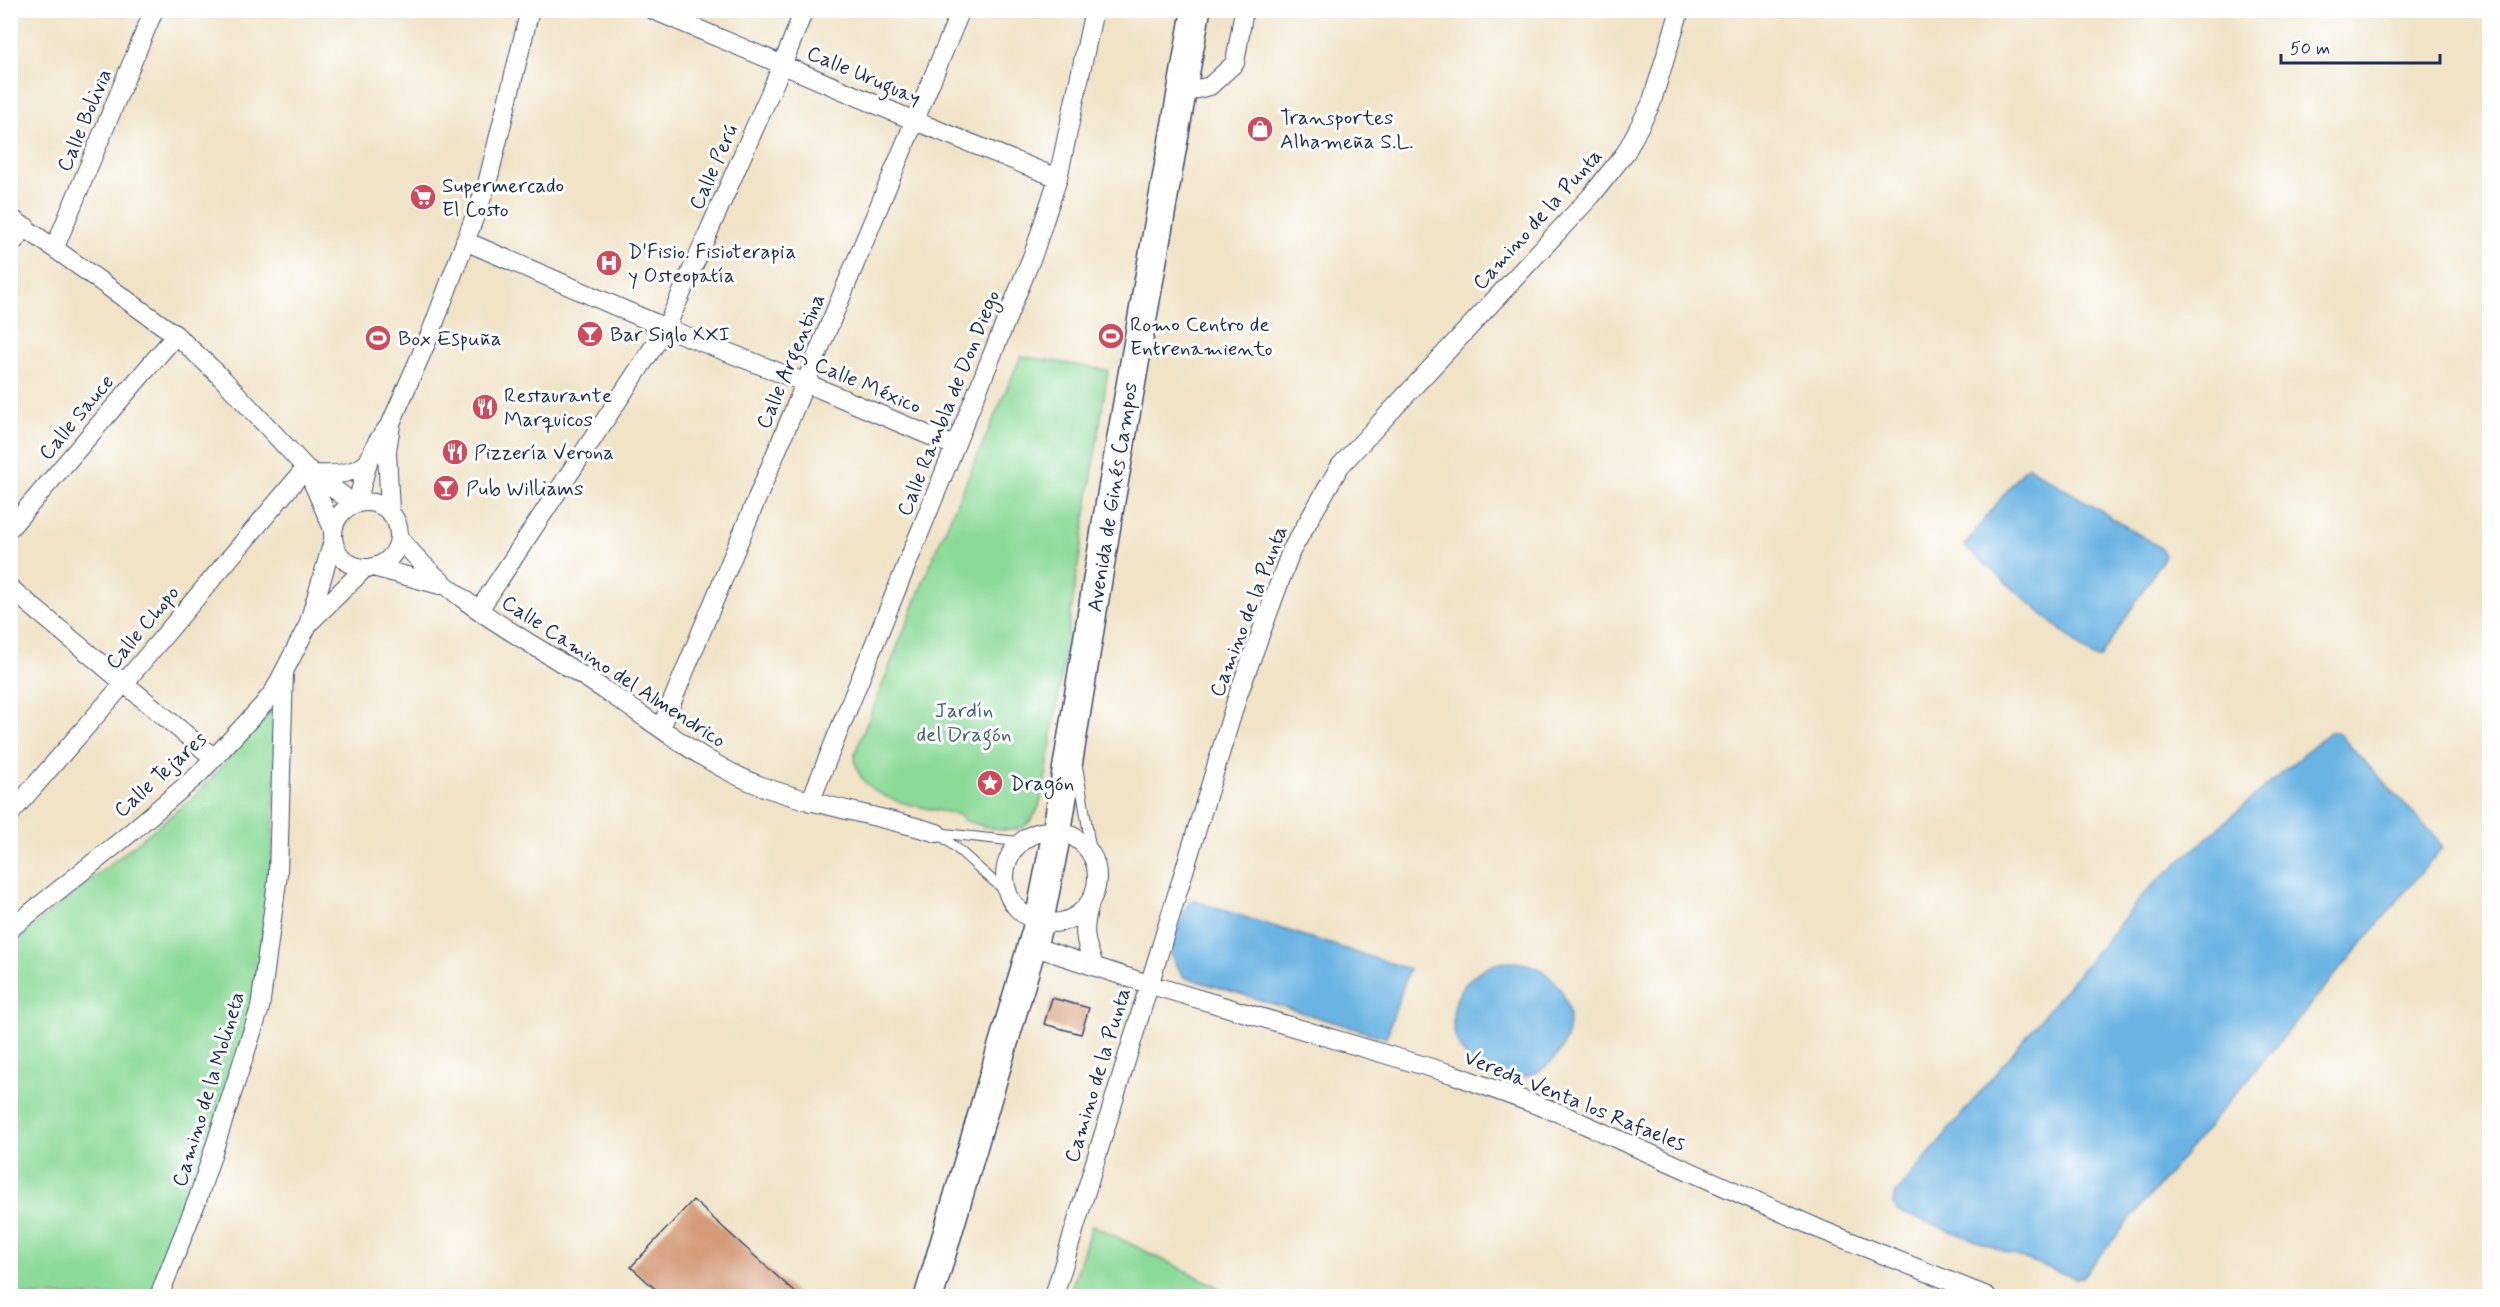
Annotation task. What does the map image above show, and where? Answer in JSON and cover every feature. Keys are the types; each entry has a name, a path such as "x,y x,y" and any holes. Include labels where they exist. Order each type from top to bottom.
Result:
{"main road":[{"name":"Avenida de Ginés Campos","path":"929,1296 1035,934 1057,831 1107,521 1196,10"}],"street":[{"name":"Calle Bolivia","path":"55,247 154,10"},
{"path":"355,504 368,462 377,442 391,423 431,332 487,184 530,10"},
{"name":"Calle Uruguay","path":"653,10 915,121 1058,178"},
{"name":"Calle Perú","path":"479,610 666,328 783,66 804,10"},
{"name":"Calle Argentina","path":"661,728 961,10"},
{"name":"Calle Rambla de Don Diego","path":"810,802 1034,252 1058,178 1094,10"},
{"path":"1181,93 1210,86 1235,63 1244,10"},
{"name":"Camino de la Punta","path":"1054,1296 1238,695 1291,551 1340,466 1592,195 1626,152 1651,104 1680,10"},
{"path":"10,217 176,334 219,375 310,471 355,504"},
{"path":"10,246 26,227"},
{"name":"Calle México","path":"465,241 666,328 806,383 954,446"},
{"name":"Calle Sauce","path":"10,528 176,334"},
{"path":"310,471 339,555 346,562 369,568 388,560 394,552 399,537 399,528 390,512 387,451 391,423"},
{"path":"310,471 346,473 362,468 368,462"},
{"name":"Calle Chopo","path":"10,814 310,471"},
{"path":"333,535 341,513 355,504 373,502 390,512"},
{"name":"Calle Tejares","path":"10,929 123,839 198,775 268,698 308,625 333,535"},
{"name":"Calle Camino del Almendrico","path":"399,537 415,557 445,586 605,690 699,755 759,785 810,802 937,833"},
{"name":"Calle Camino del Almendrico","path":"369,568 407,574 445,586"},
{"name":"Calle Tejares","path":"308,625 369,568"},
{"path":"10,588 126,682 214,758"},
{"name":"Camino de la Molineta","path":"159,1296 198,1198 260,1008 278,874 284,672"},
{"path":"1007,891 1005,876 1008,861 1016,847 1022,842 1042,832 1057,831 1071,835 1082,843 1092,856 1097,871 1096,888 1084,925 1086,945 1095,967"},
{"name":"Vereda Venta los Rafaeles","path":"1007,891 1035,934 1095,967 1452,1074 1537,1105 1819,1229 1987,1296"},
{"path":"1035,934 1053,924 1068,921 1080,914 1090,903"}],"lane":[{"path":"1073,735 1092,856"},
{"path":"937,833 1022,842"},
{"path":"937,833 961,849 992,880 1007,891"}],"green space":[{"name":"Jardín del Dragón","path":"1021,356 1108,370 1043,793 1034,816 1026,824 1016,829 1003,830 963,820 960,815 910,805 878,792 865,783 857,770 855,753 932,560"},
{"path":"273,709 278,713 271,880 259,960 244,1035 225,1099 150,1296 11,1296 11,944 194,797"},
{"path":"1092,1225 1210,1283 1231,1296 1069,1296"}],"water":[{"path":"2029,467 2161,548 2165,556 2100,658 2092,657 1964,546 2023,470"},
{"path":"2329,732 2337,732 2437,839 2442,848 2082,1277 2075,1278 1897,1211 1893,1204 1894,1196 2149,888"},
{"path":"1191,900 1409,969 1386,1038 1184,977 1173,960 1172,944 1177,927"},
{"path":"1511,962 1533,967 1552,979 1564,998 1569,1020 1564,1042 1552,1061 1533,1073 1511,1078 1489,1073 1470,1061 1458,1042 1453,1020 1458,998 1470,979 1489,967"}],"building":[{"path":"1052,998 1089,1008 1081,1034 1044,1024"},
{"path":"693,1200 799,1296 663,1296 631,1267"}],"place":[{"name":"Transportes Alhameña S.L.","path":"1260,129"},
{"name":"Supermercado El Costo","path":"423,197"},
{"name":"D'Fisio. Fisioterapia y Osteopatía","path":"609,263"},
{"name":"Bar Siglo XXI","path":"590,334"},
{"name":"Romo Centro de Entrenamiento","path":"1111,336"},
{"name":"Box Espuña","path":"378,338"},
{"name":"Restaurante Marquicos","path":"485,407"},
{"name":"Pizzería Verona","path":"455,452"},
{"name":"Pub Williams","path":"446,488"},
{"name":"Dragón","path":"990,783"}]}
